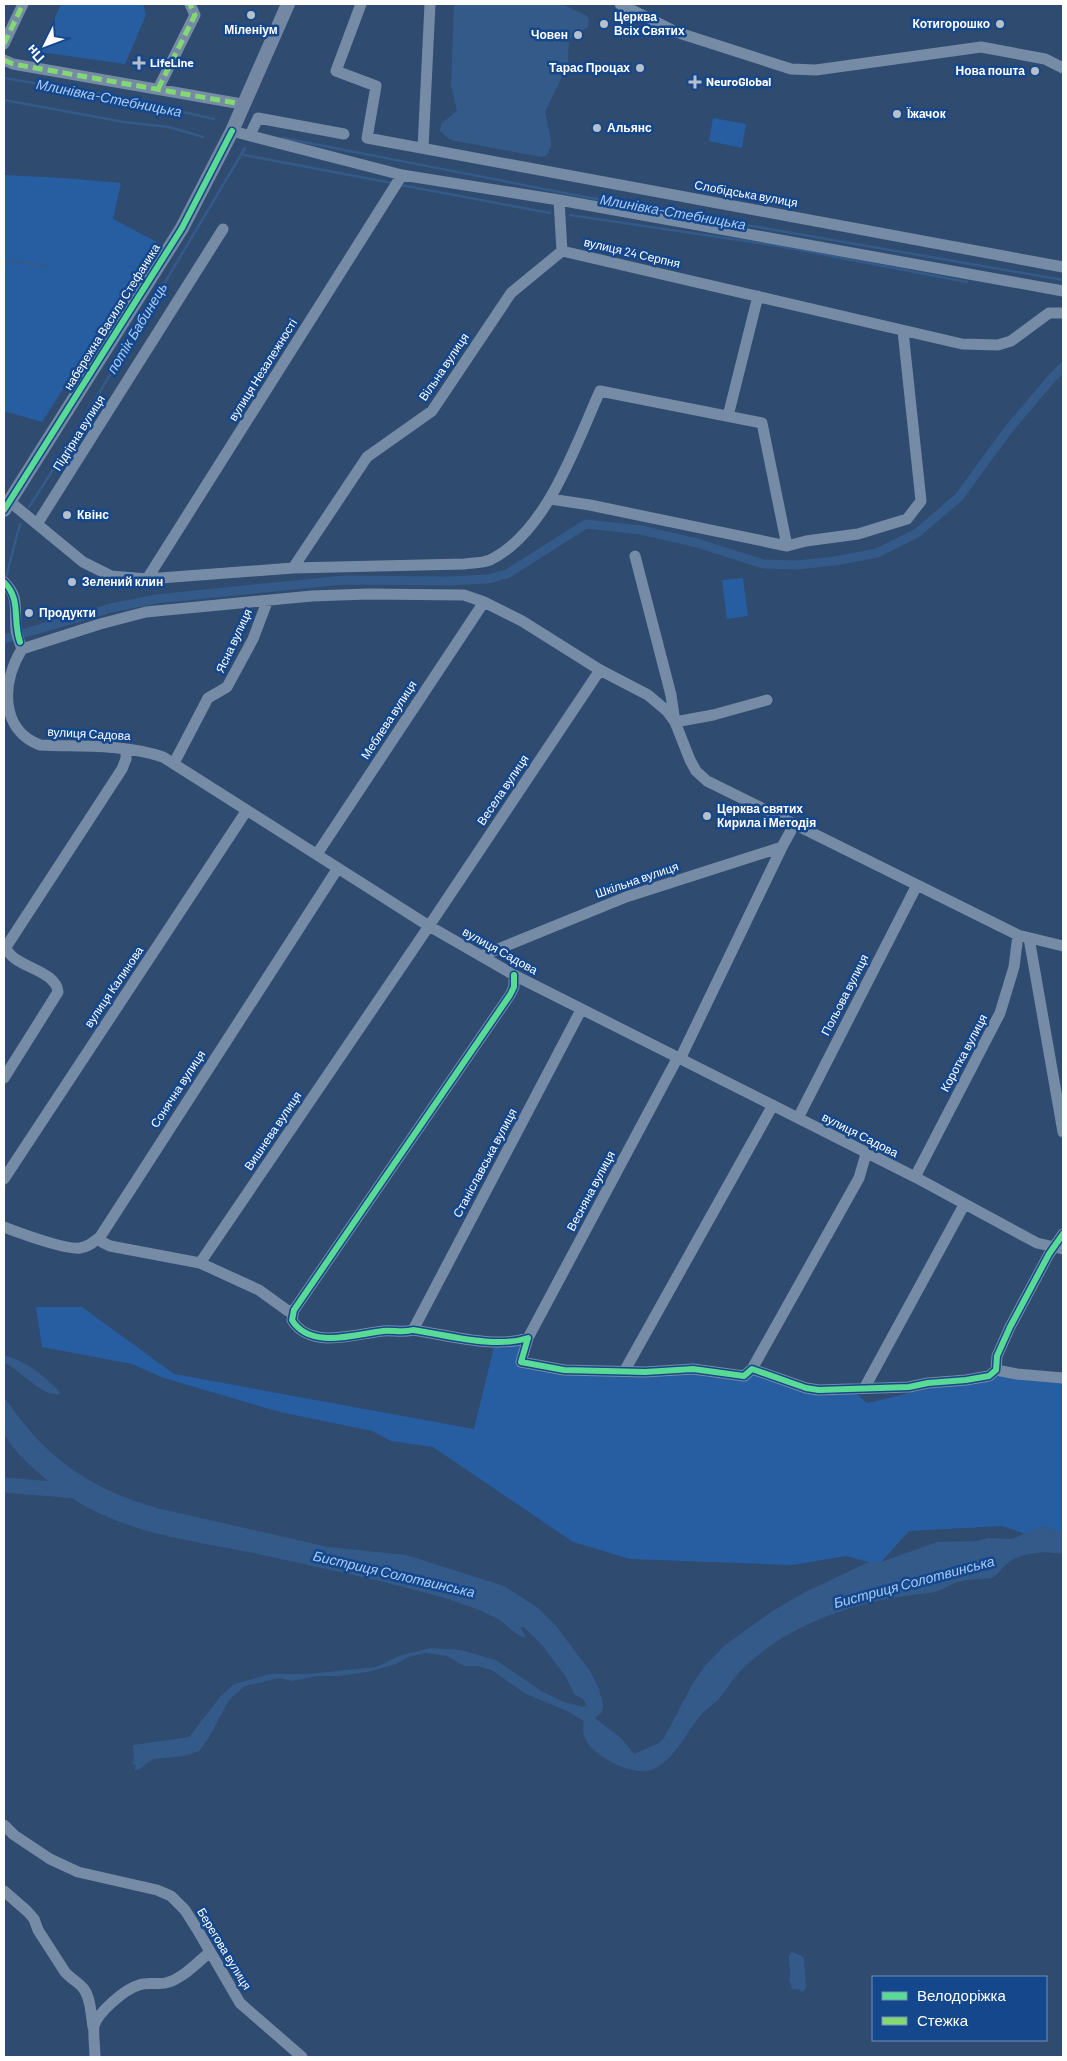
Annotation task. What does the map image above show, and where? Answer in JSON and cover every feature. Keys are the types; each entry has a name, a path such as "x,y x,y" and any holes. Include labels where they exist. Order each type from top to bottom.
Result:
{"main road":[{"name":"набережна Василя Стефаника","path":"6,506 182,228 232,131 288,4"}],"street":[{"path":"4,44 23,4"},
{"path":"158,89 195,15 190,4"},
{"name":"Слобідська вулиця","path":"361,4 336,71 376,86 367,138 1063,267"},
{"path":"423,148 430,4"},
{"path":"620,4 676,32 791,69 816,70 981,47 1045,59 1063,68"},
{"path":"4,60 13,64 236,103"},
{"path":"250,135 258,118 344,134"},
{"path":"232,131 402,175 559,200 1063,291"},
{"name":"вулиця Незалежності","path":"147,580 402,175"},
{"path":"559,200 562,251"},
{"name":"Підгірна вулиця","path":"37,524 223,229"},
{"name":"вулиця 24 Серпня","path":"562,251 962,344 998,345 1011,341 1049,313 1063,313"},
{"name":"Вільна вулиця","path":"293,568 367,457 432,411 510,293 562,251"},
{"path":"728,416 758,296"},
{"path":"550,499 590,505 787,546 806,541 858,534 908,519 921,501 903,331"},
{"path":"6,506 37,524 83,562 111,576 147,580 293,568 464,564 489,561 513,545 538,518 550,499 600,391 762,423 787,546"},
{"path":"635,556 671,694 675,722 696,771 707,781 1018,935 1063,946"},
{"path":"4,582 12,589 16,603 16,631 21,645 146,612 267,602 312,596 368,594 464,595 484,602 522,621 600,670 648,695 666,710 675,722"},
{"name":"Ясна вулиця","path":"174,763 208,698 227,687 253,639 267,602"},
{"name":"Меблева вулиця","path":"317,854 484,602"},
{"name":"вулиця Садова","path":"21,645 13,663 4,697 6,714 15,731 30,742 40,745 126,749 147,752 174,763 429,926 514,976 915,1177 1037,1243 1059,1247"},
{"name":"Весела вулиця","path":"429,926 600,670"},
{"path":"675,722 713,715 767,700"},
{"path":"4,1078 58,992 58,987 51,980 11,955 6,947 122,769 126,759 126,749"},
{"name":"вулиця Калинова","path":"4,1179 247,810"},
{"path":"782,847 794,825"},
{"name":"Шкільна вулиця","path":"481,956 626,897 782,847"},
{"name":"Весняна вулиця","path":"625,1370 564,1370 520,1362 528,1338 679,1058 782,847"},
{"name":"Сонячна вулиця","path":"100,1237 338,868"},
{"name":"Польова вулиця","path":"798,1118 917,885"},
{"name":"Вишнева вулиця","path":"200,1263 429,926"},
{"name":"Коротка вулиця","path":"915,1177 1000,1013 1014,967 1018,935"},
{"path":"1030,938 1063,1132"},
{"path":"514,976 514,987 510,996 294,1310 292,1320 296,1327 308,1334 327,1338 351,1338 369,1333 388,1331 404,1333 413,1330 495,1342 515,1342 528,1338"},
{"name":"Станіславська вулиця","path":"413,1330 581,1010"},
{"path":"773,1105 625,1370 672,1372 693,1369 744,1376 752,1368 859,1178 866,1154"},
{"path":"865,1387 964,1205"},
{"path":"4,1227 45,1241 78,1249 90,1246 100,1237 102,1242 110,1246 200,1263 259,1290 288,1311 294,1310"},
{"path":"752,1368 806,1388 819,1390 909,1387 990,1376 996,1370 997,1356 1010,1327 1059,1247 1063,1234"},
{"path":"996,1370 1063,1378"},
{"name":"Берегова вулиця","path":"4,1825 14,1836 50,1859 78,1872 158,1890 171,1896 185,1910 240,2003 302,2057"},
{"path":"4,1891 27,1911 65,1972 84,1988 88,1998 93,2027 95,2057"},
{"path":"93,2027 107,2008 120,1995 138,1985 152,1982 162,1985 172,1982 210,1952"}],"shaded area":[{"path":"61,4 143,4 146,15 125,64 40,52"},
{"path":"713,118 746,124 742,148 709,141"},
{"path":"4,175 121,183 113,219 157,242 42,422 4,411"},
{"path":"743,578 748,616 727,619 722,580"},
{"path":"36,1307 82,1307 174,1374 474,1429 495,1342 528,1338 521,1362 744,1376 752,1369 806,1388 852,1390 867,1403 966,1380 996,1370 1063,1378 1063,1531 1056,1531 1043,1526 1024,1535 1002,1526 909,1531 881,1562 869,1562 846,1556 792,1565 630,1559 573,1542 433,1447 391,1441 372,1431 280,1412 164,1378 132,1364 42,1347"}],"water":[{"path":"454,4 562,4 587,16 589,19 588,27 569,39 568,64 545,112 551,140 551,147 546,156 541,157 450,140 440,131 441,124 457,111 451,86"},
{"path":"4,1355 20,1361 40,1373 60,1394 46,1392 39,1388 4,1363"},
{"path":"4,1397 36,1437 70,1468 88,1480 132,1500 157,1508 328,1547 406,1555 504,1586 538,1608 556,1626 590,1671 599,1689 603,1705 602,1712 595,1718 621,1738 634,1754 659,1743 664,1738 693,1683 705,1666 724,1646 771,1612 805,1592 869,1562 881,1562 937,1542 977,1541 988,1538 1012,1539 1043,1526 1056,1531 1063,1531 1063,1554 1028,1554 1009,1562 992,1578 962,1581 933,1592 877,1601 825,1617 800,1628 755,1657 736,1676 718,1700 695,1722 667,1760 651,1770 633,1770 613,1763 603,1757 595,1751 584,1736 584,1721 567,1711 524,1693 492,1670 477,1666 464,1666 447,1656 426,1653 408,1657 396,1664 368,1672 339,1676 317,1676 292,1681 280,1678 245,1686 229,1700 208,1739 199,1751 185,1756 154,1759 134,1771 136,1766 131,1762 134,1761 133,1745 189,1737 220,1697 234,1684 271,1674 307,1674 376,1667 399,1656 430,1648 461,1650 496,1660 541,1691 564,1702 584,1707 587,1705 583,1699 574,1694 566,1677 542,1645 524,1627 521,1627 521,1629 526,1638 518,1635 490,1615 447,1599 342,1572 140,1529 114,1520 89,1508 64,1493 40,1474 12,1446 5,1435 3,1427"},
{"path":"792,1952 802,1956 804,1959 806,1989 802,1992 798,1989 792,1989 789,1979 789,1955"}],"waterway":[{"name":"Млинівка-Стебницька","path":"4,78 114,96 214,119"},
{"path":"4,100 124,122 169,127 203,137"},
{"name":"Млинівка-Стебницька","path":"283,138 585,197 1063,280"},
{"name":"потік Бабинець","path":"29,507 58,462 245,148"},
{"path":"244,155 392,183"},
{"path":"401,185 550,213"},
{"path":"570,215 779,246 967,282"},
{"path":"4,264 11,261 48,266"},
{"path":"4,639 111,608 156,599 344,580 449,581 488,579 507,574 586,524 641,530 697,543 763,564 797,565 835,561 877,553 917,533 959,497 1008,430 1063,367"},
{"name":"потік Бабинець","path":"6,577 20,524"},
{"name":"потік Бабинець","path":"4,639 4,645"},
{"name":"Бистриця Солотвинська","path":"4,1485 77,1491"}],"marked path":[{"path":"4,44 23,4"},
{"path":"158,89 195,15 190,4"},
{"path":"4,60 13,64 236,103"}],"cycle path":[{"path":"4,510 182,228 232,131"},
{"path":"4,582 10,589 15,603 20,642"},
{"path":"514,975 514,987 510,995 294,1310 292,1320 300,1329 310,1335 334,1338 383,1331 413,1330 486,1342 515,1341 528,1338 521,1362 564,1370 645,1372 693,1369 744,1376 752,1369 806,1388 819,1390 909,1387 928,1383 966,1380 989,1376 996,1370 997,1356 1010,1327 1049,1254 1063,1234"}],"place":[{"name":"Міленіум","path":"251,15"},
{"name":"Церква Всіх Святих","path":"604,24"},
{"name":"Котигорошко","path":"1000,24"},
{"name":"Човен","path":"578,35"},
{"name":"LifeLine","path":"139,63"},
{"name":"Тарас Процах","path":"640,68"},
{"name":"Нова пошта","path":"1035,71"},
{"name":"NeuroGlobal","path":"695,82"},
{"name":"Їжачок","path":"897,114"},
{"name":"Альянс","path":"597,128"},
{"name":"Квінс","path":"67,515"},
{"name":"Зелений клин","path":"72,582"},
{"name":"Продукти","path":"29,613"},
{"name":"Церква святих Кирила і Методія","path":"707,816"}]}
